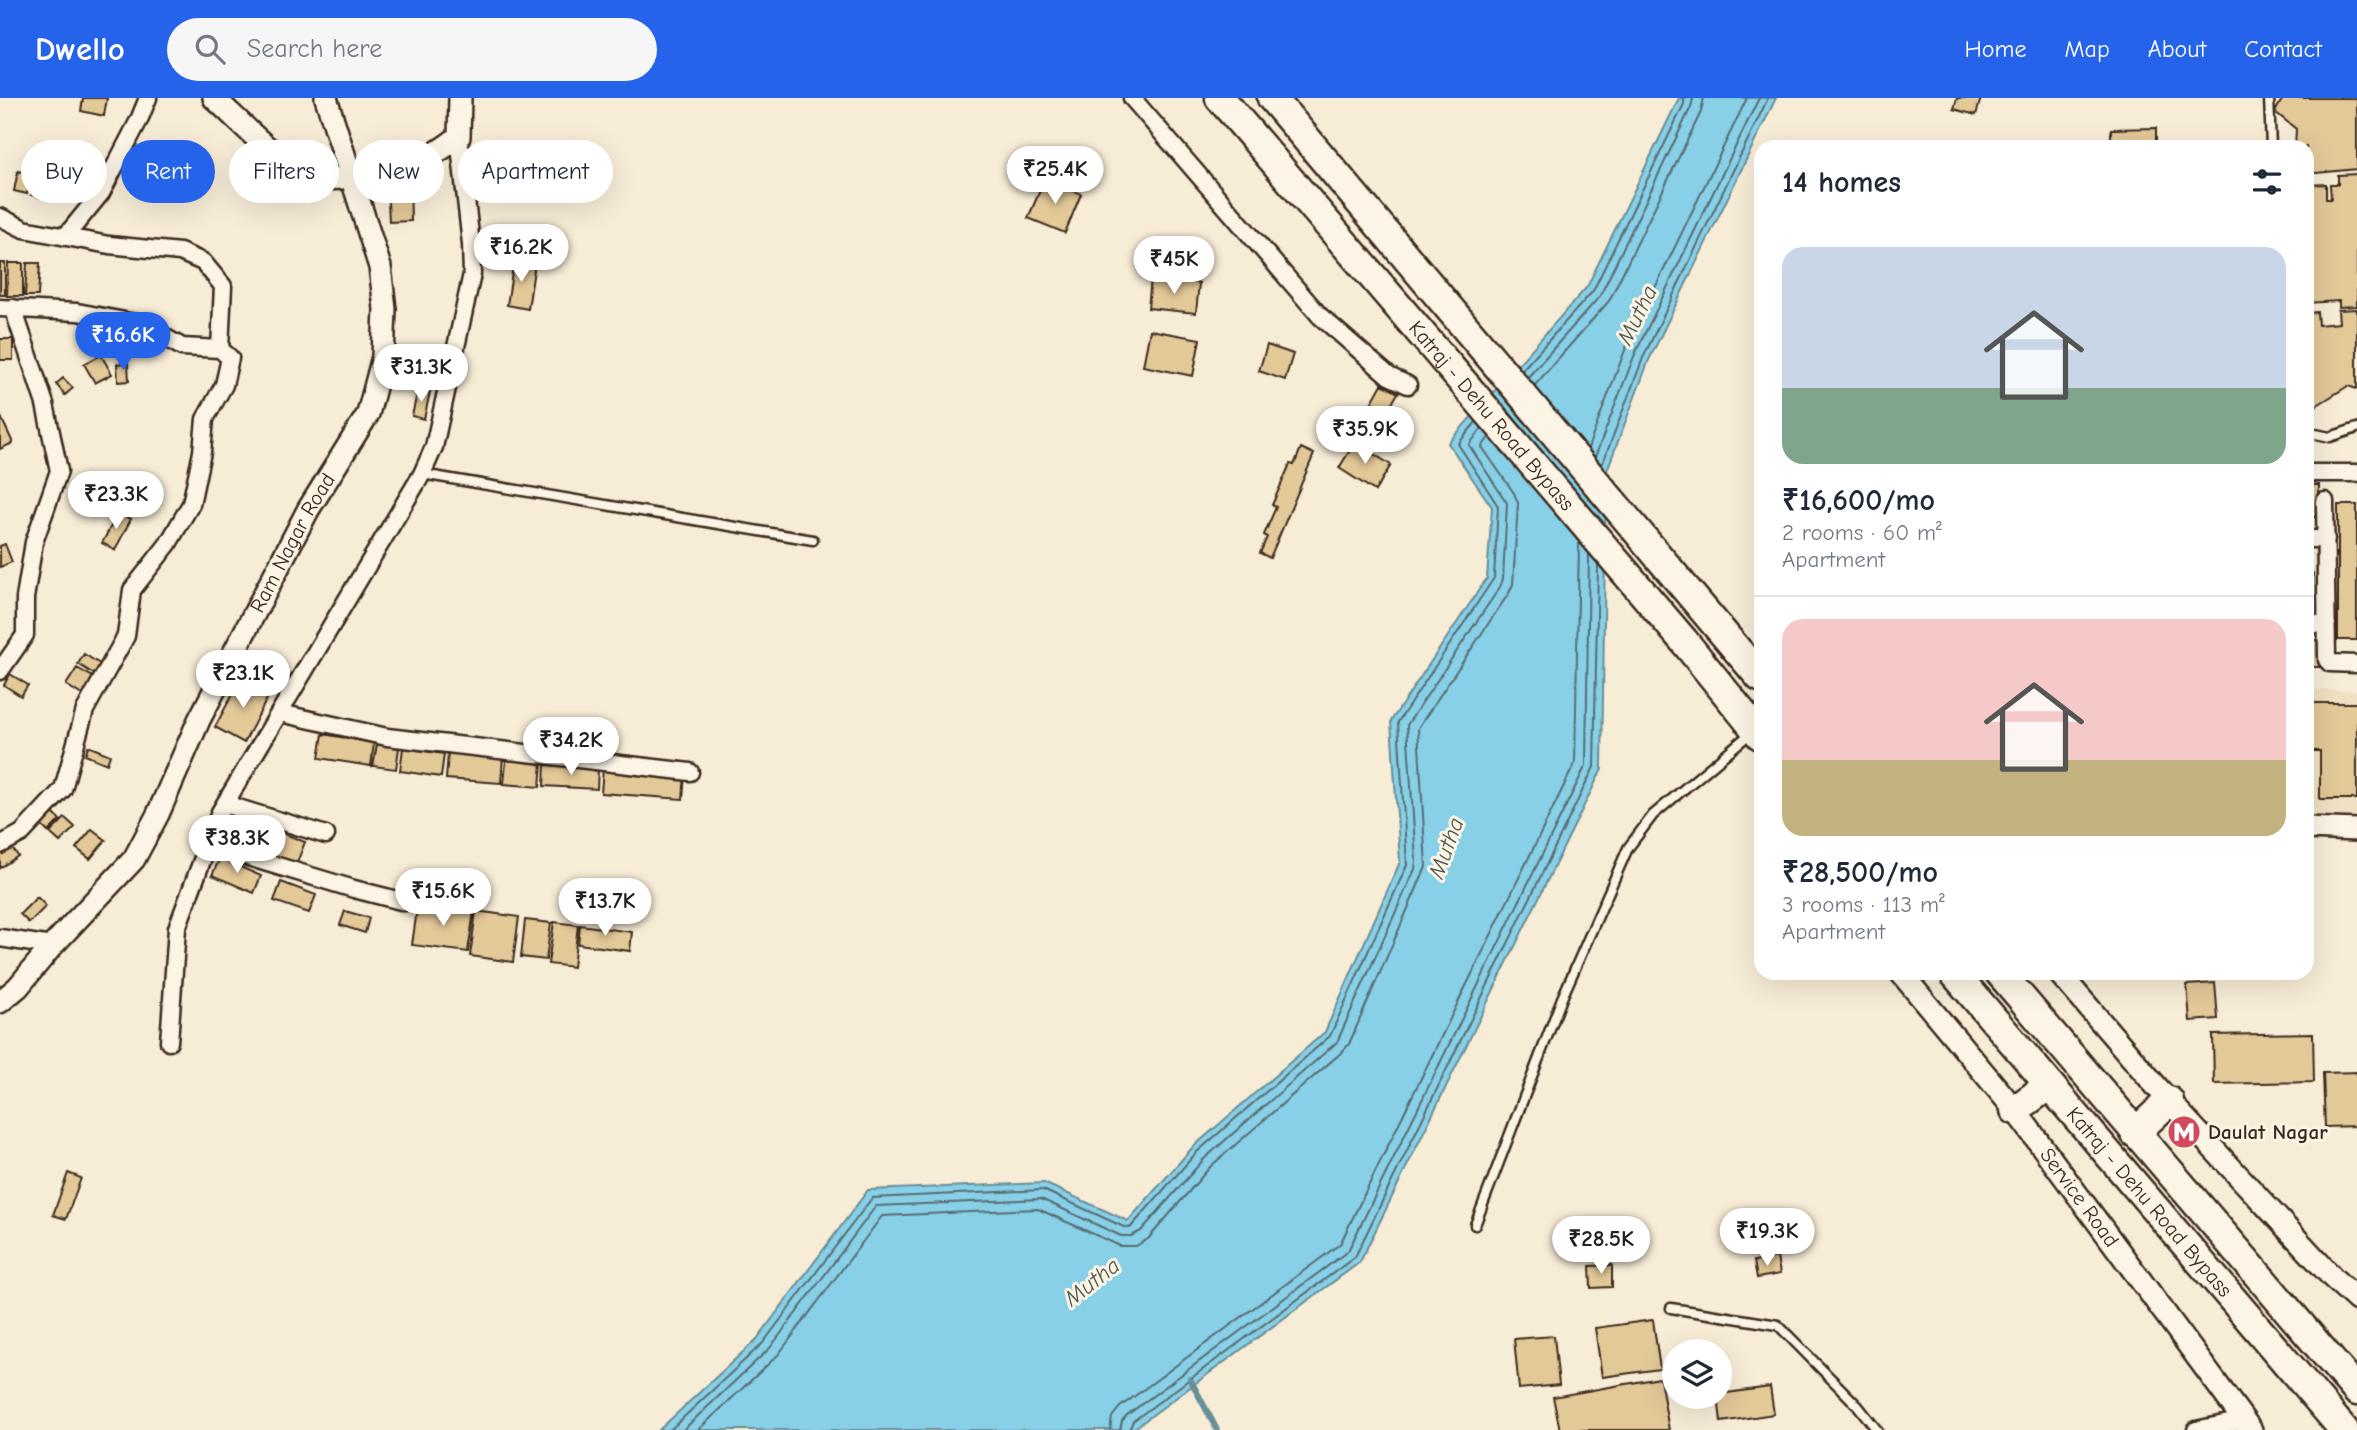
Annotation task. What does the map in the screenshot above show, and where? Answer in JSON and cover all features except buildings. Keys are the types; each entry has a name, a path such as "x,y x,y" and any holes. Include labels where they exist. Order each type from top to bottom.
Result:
{"highway":[{"name":"Katraj - Dehu Road Bypass","path":"1220,98 1684,641 1754,727"},
{"name":"Katraj - Dehu Road Bypass","path":"1272,98 1754,668"},
{"name":"Katraj - Dehu Road Bypass","path":"1960,980 2344,1430"},
{"name":"Katraj - Dehu Road Bypass","path":"2006,980 2357,1391"},
{"path":"2015,1110 2049,1085"},
{"path":"2135,1133 2169,1101"}],"street":[{"path":"65,237 101,193 148,98"},
{"path":"214,98 279,157 312,176 334,180 352,178 423,159 459,137"},
{"name":"Ram Nagar Road","path":"0,1002 18,987 52,946 134,859 158,814 199,720 308,510 368,414 383,357 384,309 380,267 326,98"},
{"path":"169,1042 177,928 225,804 422,474 434,447 472,274 459,137 460,98"},
{"path":"1132,98 1320,316 1389,376 1408,385"},
{"path":"0,217 24,229 109,245 180,252 203,262 223,286 220,349"},
{"path":"0,671 25,635 25,598 34,542 59,471 45,404 7,308 77,312 141,324 182,347 220,349 230,358 224,385 205,419 202,452 191,504 168,544 132,590 126,636 85,710 63,789 22,833 0,845"},
{"path":"2314,473 2357,473"},
{"path":"2325,501 2328,661 2357,664"},
{"path":"2314,539 2326,538"},
{"path":"2314,624 2327,624"},
{"path":"280,713 387,737 690,772"},
{"path":"225,804 326,835"},
{"path":"2314,828 2357,830"},
{"path":"208,845 405,902"},
{"path":"0,938 52,946"},
{"name":"Service Road","path":"1907,980 2015,1110 2247,1425"},
{"path":"2065,980 2169,1101 2333,1278 2357,1300"},
{"path":"2196,1430 2247,1425"}],"lane":[{"path":"2269,98 2271,140"},
{"path":"2314,434 2330,437 2357,428"},
{"path":"422,474 813,540"},
{"path":"1475,1225 1562,998 1628,848 1653,815 1754,735"},
{"path":"1671,1308 1778,1325 1858,1406 1877,1430"}],"shaded area":[{"path":"2314,690 2357,691 2357,825 2314,823"}],"water":[{"name":"Mutha","path":"1679,98 1776,98 1649,360 1606,473 1602,769 1360,1262 1132,1430 659,1430 757,1339 868,1190 1044,1183 1128,1221 1192,1148 1325,1032 1400,862 1391,721 1487,578 1492,507 1448,443 1587,287"}],"waterway":[{"path":"1190,1379 1217,1430"}],"place":[{"name":"Daulat Nagar","path":"2184,1132"}]}
